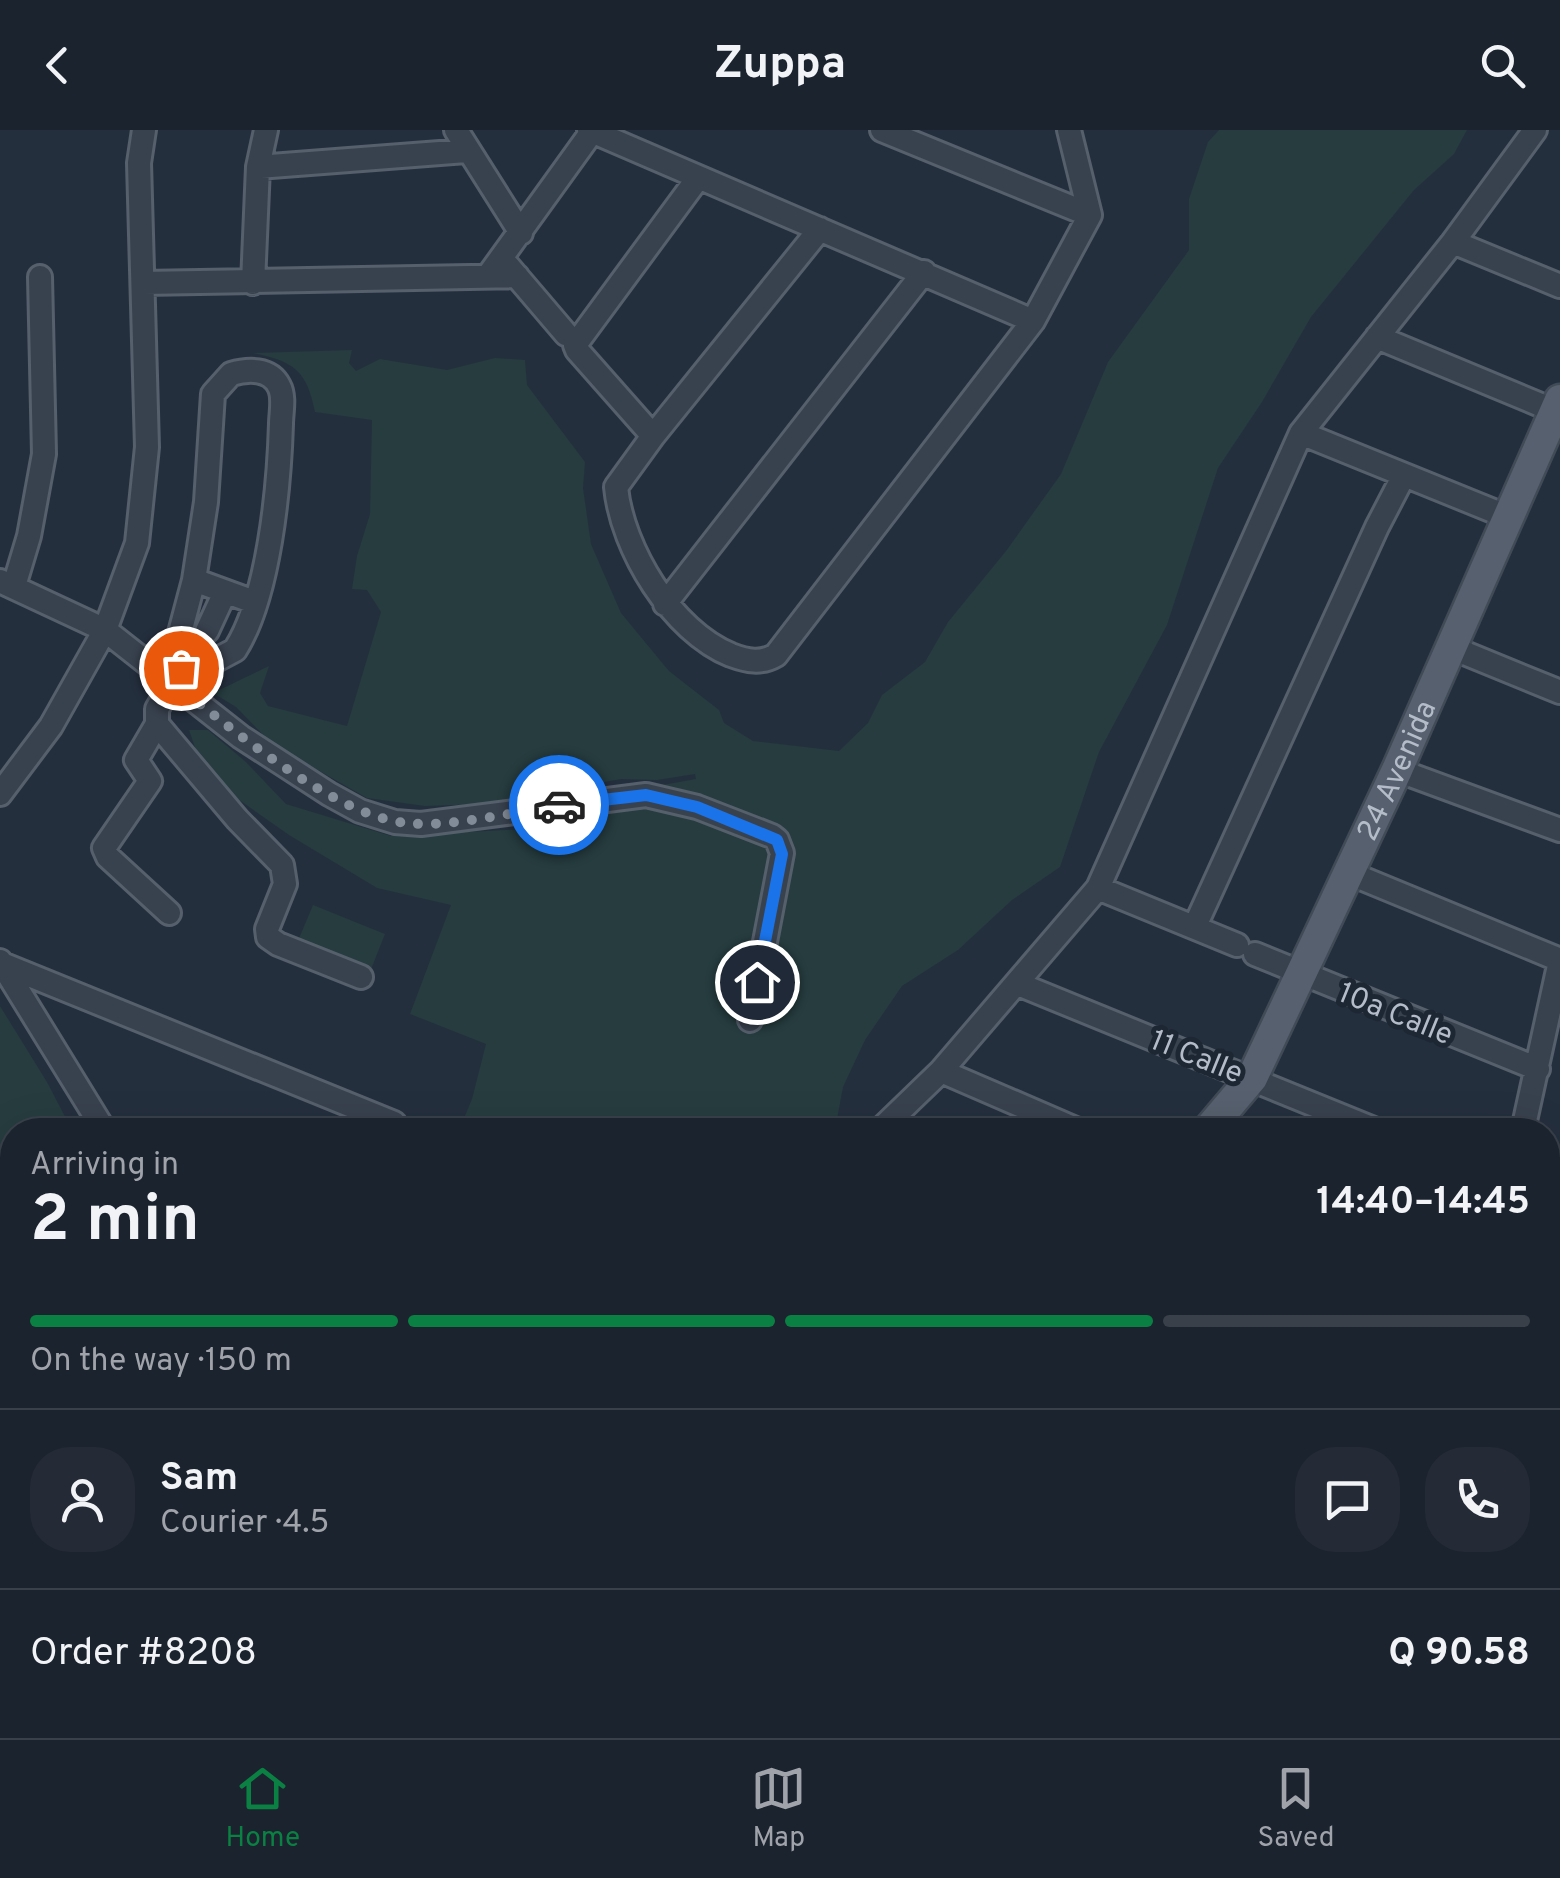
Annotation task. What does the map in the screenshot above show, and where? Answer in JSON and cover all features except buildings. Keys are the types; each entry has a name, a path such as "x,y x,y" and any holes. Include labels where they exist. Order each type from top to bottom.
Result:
{"main road":[{"name":"24 Avenida","path":"1218,1118 1252,1078 1397,770 1558,405"}],"street":[{"path":"0,794 50,726 105,630 136,543 147,447 139,164 144,130"},
{"path":"253,282 258,167 266,130"},
{"path":"882,130 1090,215"},
{"path":"820,229 616,487 629,538 665,604 682,624 724,652 752,661 776,654 1033,321 1090,215 1069,130"},
{"path":"893,1118 941,1072 1098,888 1301,433 1453,242 1534,130"},
{"path":"502,271 521,233 590,132 1033,321"},
{"path":"258,167 461,140 521,233"},
{"path":"653,436 575,345 698,178"},
{"path":"1453,242 1560,286"},
{"path":"142,282 253,282 502,271 566,334"},
{"path":"665,604 924,272"},
{"path":"40,277 44,454 30,536 7,584 105,630 176,674 241,737 360,812 394,822 421,824 646,795 697,807 772,836 782,854 750,1020"},
{"path":"1377,337 1558,405"},
{"path":"169,913 108,858 104,848 150,782 136,760 156,724 156,709 176,674 177,644 194,580 206,502 213,394 231,374 247,370 266,373 279,385 282,394 280,467 268,548 254,602 235,650 216,662 176,674"},
{"path":"1301,433 1508,518"},
{"path":"1195,926 1403,477"},
{"path":"194,580 254,602"},
{"path":"207,631 225,592"},
{"path":"1450,647 1560,692"},
{"path":"156,724 282,865 285,884 267,929 268,937 362,977"},
{"path":"1397,770 1560,830"},
{"path":"1349,873 1560,960 1526,1118"},
{"name":"10a Calle","path":"1098,888 1195,926 1301,975 1538,1069"},
{"path":"1,962 97,1118"},
{"path":"1,962 382,1118"},
{"name":"11 Calle","path":"1018,984 1347,1118"},
{"path":"941,1072 1050,1118"}],"green space":[{"path":"1219,130 1467,130 1454,154 1414,190 1311,317 1218,468 1167,625 1099,752 1060,867 1012,900 958,950 902,986 865,1040 843,1087 837,1118 464,1118 486,1044 410,1014 451,905 377,888 289,835 205,776 189,730 208,730 286,804 391,836 525,829 584,799 696,779 695,774 657,780 621,779 486,804 425,806 367,798 272,744 236,707 213,693 269,666 260,693 268,706 347,726 381,612 367,590 352,589 370,514 372,420 315,412 308,387 296,370 279,360 253,353 352,350 349,363 356,371 380,359 447,370 495,358 525,360 527,385 585,462 583,488 591,544 621,613 669,671 719,710 724,723 753,741 839,751 868,723 882,695 925,662 948,622 1006,551 1061,474 1108,362 1189,250 1189,199 1208,142"},
{"path":"313,905 385,934 370,972 297,943"},
{"path":"0,1006 66,1118 0,1118"}],"way so far":[{"path":"181,668 171,681 241,737 360,812 394,822 421,824 559,805"}],"route":[{"path":"559,805 646,795 697,807 777,840 782,854 757,982"}]}
